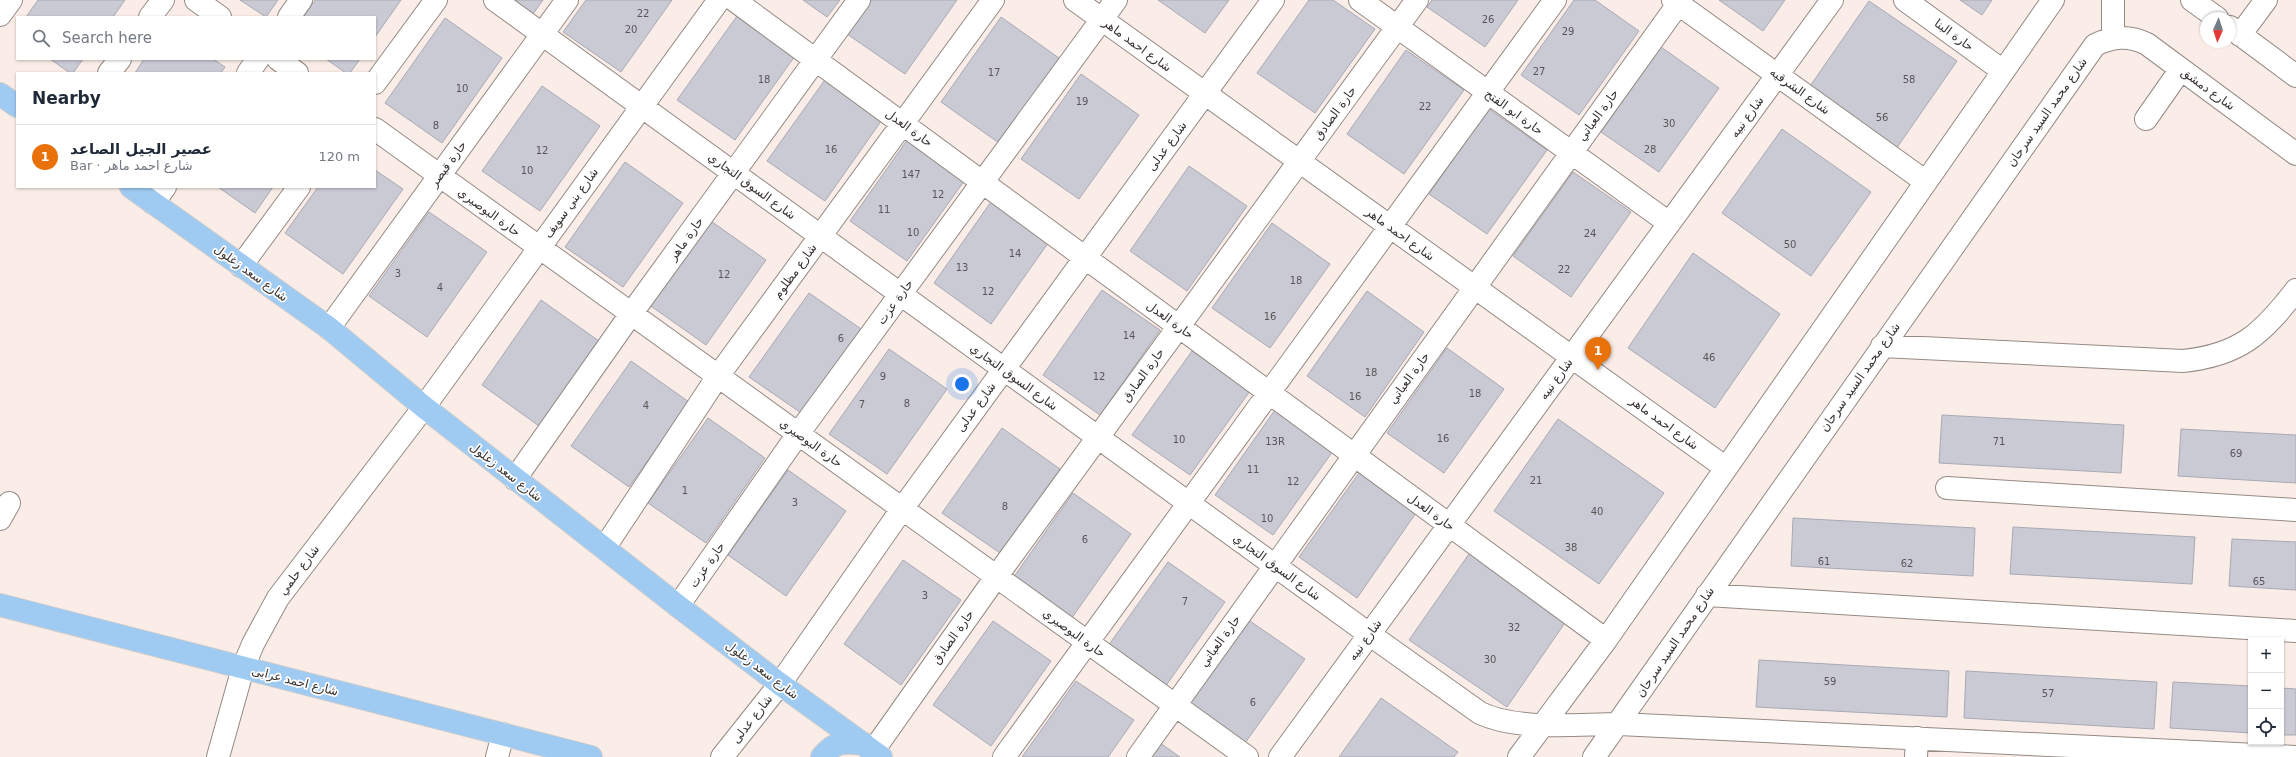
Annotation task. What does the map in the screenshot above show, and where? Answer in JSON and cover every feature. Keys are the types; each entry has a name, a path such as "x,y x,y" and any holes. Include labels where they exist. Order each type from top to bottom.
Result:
{"main road":[{"path":"0,94 16,105"},
{"name":"شارع سعد زغلول","path":"134,188 159,195 241,266 329,328 514,479 605,547 678,606 780,684 873,751"},
{"name":"شارع احمد عرابى","path":"0,605 591,757"},
{"path":"822,757 834,745 842,742 873,751"}],"street":[{"path":"0,15 11,0"},
{"path":"151,16 162,0"},
{"path":"196,0 219,16"},
{"path":"290,16 301,0"},
{"path":"376,82 436,0"},
{"name":"شارع السوق التجاري","path":"495,0 1189,504 1480,713 1506,723 1619,724 1917,748 2296,757"},
{"name":"حارة قيصر","path":"329,328 567,0"},
{"name":"شارع بني سويف","path":"424,407 719,0"},
{"name":"حارة العدل","path":"734,0 1606,640"},
{"name":"حارة ماهر","path":"514,479 631,314 859,0"},
{"name":"شارع مظلوم","path":"605,547 718,376 993,0"},
{"name":"شارع احمد ماهر","path":"1075,0 1726,468"},
{"name":"حارة عزت","path":"678,606 798,434 1116,0"},
{"name":"شارع عدلى","path":"722,757 780,684 902,509 1273,0"},
{"name":"حارة ابو الفتح","path":"1360,0 1669,223"},
{"name":"حارة الصادق","path":"873,751 996,577 1417,0"},
{"path":"1004,757 1555,0"},
{"name":"شارع نبيه","path":"1280,757 1832,0"},
{"name":"حارة البنا","path":"1905,0 2004,71"},
{"path":"1519,757 1606,640 2053,0"},
{"path":"2113,0 2114,37"},
{"path":"2192,0 2209,12"},
{"path":"2236,30 2266,0"},
{"name":"شارع الشرقيه","path":"1678,1 1777,75 1926,182"},
{"name":"حارة العباتي","path":"1138,757 1678,1"},
{"path":"2236,32 2296,76"},
{"name":"شارع دمشق","path":"2114,37 2138,40 2181,69 2296,154"},
{"name":"شارع محمد السيد سرحان","path":"1594,757 1619,724 1707,595 2088,52 2095,45 2114,37"},
{"path":"110,72 119,60"},
{"path":"249,72 257,60"},
{"path":"279,60 296,72"},
{"path":"2146,119 2181,69"},
{"name":"حارة البوصيري","path":"376,130 1247,757"},
{"path":"241,266 298,188"},
{"path":"1882,346 2183,361 2202,359 2226,352 2253,338 2266,326 2296,290"},
{"name":"شارع حلمي","path":"218,757 243,668 253,644 278,598 424,407"},
{"path":"1947,488 2296,510"},
{"path":"1707,595 2296,631"},
{"path":"497,757 503,734"}],"building":[{"path":"38,0 125,0 114,16 27,16"},
{"path":"240,0 278,0 267,16"},
{"path":"315,0 401,0 376,36 376,16 304,16"},
{"path":"514,0 543,0 533,14"},
{"path":"586,0 672,0 621,72 563,32"},
{"path":"803,0 840,0 827,17"},
{"path":"871,0 957,0 905,74 847,34"},
{"path":"1158,0 1229,0 1205,33"},
{"path":"1309,0 1333,0 1375,29 1315,113 1257,73"},
{"path":"1432,0 1518,0 1485,47 1427,7"},
{"path":"1574,0 1595,0 1639,31 1579,115 1521,75"},
{"path":"1719,0 1785,0 1763,31"},
{"path":"1960,0 1992,0 1982,15"},
{"path":"1869,1 1957,61 1896,149 1808,89"},
{"path":"737,16 795,56 735,140 677,100"},
{"path":"1001,17 1059,58 999,143 941,102"},
{"path":"445,18 502,58 442,143 385,103"},
{"path":"1661,47 1719,88 1659,172 1601,132"},
{"path":"1406,50 1464,90 1404,174 1347,134"},
{"path":"51,60 82,60 74,72 69,72"},
{"path":"143,60 214,60 225,67 222,72 136,72"},
{"path":"327,60 359,60 351,72 345,72"},
{"path":"1081,74 1139,115 1079,199 1021,159"},
{"path":"827,77 884,117 825,201 767,161"},
{"path":"542,86 600,126 540,211 482,171"},
{"path":"1489,109 1547,150 1487,234 1429,194"},
{"path":"1782,129 1871,192 1811,276 1722,213"},
{"path":"910,136 967,177 907,261 850,221"},
{"path":"625,162 683,203 623,287 565,247"},
{"path":"1189,166 1247,206 1187,291 1130,251"},
{"path":"376,171 403,189 343,274 285,233 317,188 376,188"},
{"path":"1573,172 1631,212 1571,297 1513,256"},
{"path":"219,188 272,188 255,213"},
{"path":"993,199 1051,239 991,324 934,283"},
{"path":"429,212 487,252 427,337 369,296"},
{"path":"708,219 766,260 706,345 648,304"},
{"path":"1272,223 1330,264 1270,348 1212,308"},
{"path":"1693,253 1780,314 1715,408 1628,348"},
{"path":"1102,290 1160,330 1100,415 1043,375"},
{"path":"1367,291 1424,332 1365,417 1307,376"},
{"path":"809,293 867,333 807,417 749,377"},
{"path":"541,300 599,341 539,426 482,385"},
{"path":"1447,348 1504,389 1444,473 1387,433"},
{"path":"889,349 947,389 887,474 829,434"},
{"path":"1192,351 1250,391 1190,475 1132,435"},
{"path":"631,361 689,402 629,487 571,446"},
{"path":"1275,410 1333,451 1273,535 1215,495"},
{"path":"1942,415 2124,425 2121,473 1939,463"},
{"path":"708,418 765,458 706,543 648,503"},
{"path":"1558,419 1664,493 1599,584 1494,511"},
{"path":"1002,428 1060,469 1000,553 942,513"},
{"path":"2181,429 2296,435 2296,483 2178,476"},
{"path":"788,470 846,511 786,596 728,555"},
{"path":"1359,473 1416,513 1357,598 1299,557"},
{"path":"1073,493 1131,534 1071,619 1013,578"},
{"path":"1793,518 1975,528 1973,576 1791,566"},
{"path":"2013,527 2195,537 2192,584 2010,574"},
{"path":"2232,539 2296,542 2296,590 2229,586"},
{"path":"1471,551 1569,617 1507,707 1409,640"},
{"path":"903,560 961,600 901,685 844,644"},
{"path":"1168,562 1225,602 1165,687 1108,646"},
{"path":"1247,619 1305,659 1245,743 1187,703"},
{"path":"993,621 1051,661 991,746 933,705"},
{"path":"1759,660 1949,671 1947,717 1756,707"},
{"path":"1966,671 2157,682 2154,729 1964,718"},
{"path":"1076,681 1134,720 1108,757 1022,757"},
{"path":"2173,682 2248,686 2248,733 2170,728"},
{"path":"2284,688 2296,689 2296,735 2284,735"},
{"path":"1381,698 1458,752 1454,757 1339,757"},
{"path":"1160,743 1180,757 1150,757"}],"place":[{"name":"عصير الجيل الصاعد","path":"1598,370"}]}
